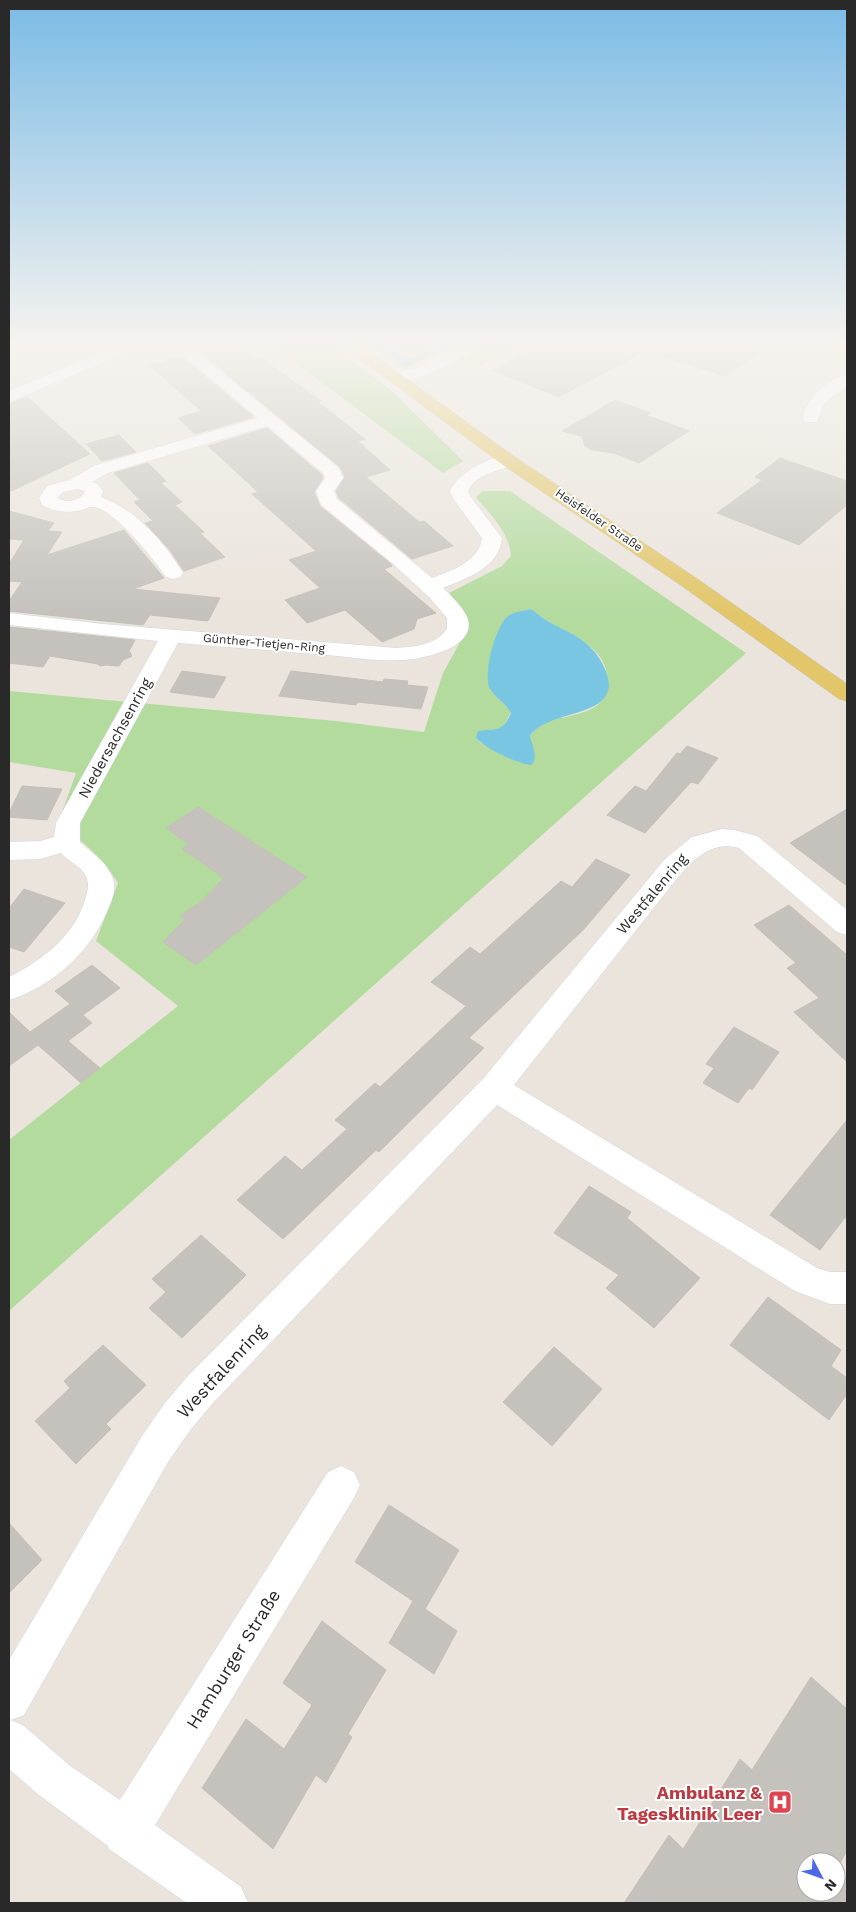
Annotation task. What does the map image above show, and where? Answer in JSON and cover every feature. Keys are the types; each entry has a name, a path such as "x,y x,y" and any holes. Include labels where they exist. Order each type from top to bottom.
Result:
{"main road":[{"name":"Heisfelder Straße","path":"474,435 509,461 689,582 847,694"}],"street":[{"path":"77,484 102,469 218,435"},
{"name":"Günther-Tietjen-Ring","path":"9,618 171,636 396,654 424,652 448,640 456,631 458,625 455,612 429,586 328,501 325,491 334,478 333,472 289,435"},
{"path":"429,586 480,562 491,551 493,545 489,532 467,506 459,491 464,481 484,470 509,461"},
{"path":"77,484 91,488 94,491 94,496 90,500 71,507 57,506 49,501 48,498 52,490 63,485 77,484"},
{"path":"90,500 108,506 121,515 166,561 173,573"},
{"name":"Niedersachsenring","path":"66,842 65,834 68,823 171,636"},
{"name":"Westfalenring","path":"9,1700 155,1450 178,1416 200,1390 494,1088 683,855 698,843 718,837 748,842 847,925"},
{"path":"9,851 40,850 66,842 70,848 95,868 99,875 101,892 94,913 82,936 74,946 36,975 9,989"},
{"path":"494,1088 807,1280 830,1288 847,1288"},
{"name":"Hamburger Straße","path":"125,1833 341,1485"},
{"path":"9,1741 54,1780 125,1833 225,1903"}],"green space":[{"path":"392,435 437,435 463,461 443,473"},
{"path":"483,491 510,491 746,653 9,1311 9,1140 178,1006 96,941 118,883 91,850 58,824 76,773 9,762 9,691 336,721 424,732 443,673 469,626 466,616 449,593 502,566 511,556 510,547 503,532 476,497","holes":["530,609 549,622 579,638 597,653 607,672 607,689 603,700 593,708 545,723 537,728 530,736 531,743 513,760 481,743 476,738 488,730 497,730 504,726 511,712 490,689 493,651 496,640 508,620 517,613"]}],"water":[{"path":"530,609 549,622 579,638 592,648 602,663 609,682 606,695 598,704 554,720 540,727 530,736 535,755 531,765 502,755 487,747 476,738 478,731 502,727 511,713 490,689 488,682 489,662 495,639 503,621 510,615"}],"building":[{"path":"9,435 69,435 90,454 9,492"},
{"path":"119,435 136,452 102,461 86,444"},
{"path":"243,435 275,435 322,475 323,478 314,492 320,506 391,564 392,566 384,569 436,613 417,619 414,629 382,642 345,610 307,623 285,600 320,588 289,560 316,551 252,494 258,492 208,446"},
{"path":"301,435 360,435 365,439 358,441 390,470 366,477 419,522 424,521 453,546 412,559 339,498 336,491 345,477 340,467"},
{"path":"579,435 682,435 639,463 613,453 592,450 585,446 582,436"},
{"path":"780,458 847,481 847,505 799,545 717,513 762,480 755,477"},
{"path":"148,463 166,481 161,483 182,502 175,505 204,532 200,533 225,557 184,571 169,549 145,523 153,521 134,502 140,500 114,473"},
{"path":"9,511 54,523 48,531 62,532 47,555 124,530 164,578 133,589 220,598 208,621 150,615 143,625 9,611 9,601 22,582 9,581 9,564 24,540 9,539"},
{"path":"9,627 135,640 129,651 132,656 123,660 119,666 100,666 98,664 50,656 43,667 9,663"},
{"path":"182,671 226,677 214,698 170,692"},
{"path":"291,671 383,682 384,679 408,681 407,685 428,687 421,709 358,702 356,705 279,696"},
{"path":"687,746 718,758 698,784 691,782 645,833 607,815 635,786 646,791 677,753 680,754"},
{"path":"22,786 62,789 47,820 9,817 9,813"},
{"path":"198,807 307,877 196,965 163,942 185,919 180,916 202,901 224,878 182,849 188,844 166,828"},
{"path":"847,809 847,886 790,843"},
{"path":"596,859 630,875 584,929 469,1038 484,1048 379,1152 376,1150 283,1239 237,1200 285,1156 302,1170 347,1129 335,1120 375,1083 380,1087 466,1006 431,982 470,947 480,954 561,881 572,887"},
{"path":"24,889 65,903 24,952 9,947 9,908"},
{"path":"789,905 847,955 847,1062 794,1012 819,998 787,968 796,963 754,925"},
{"path":"92,965 120,988 83,1015 55,991"},
{"path":"70,1004 92,1023 68,1041 100,1068 81,1083 38,1045 9,1066 9,1012 30,1032"},
{"path":"734,1027 779,1052 752,1090 749,1088 738,1103 703,1083 714,1068 706,1064"},
{"path":"847,1120 847,1215 820,1250 770,1215"},
{"path":"589,1186 631,1212 627,1218 700,1278 654,1328 606,1288 619,1275 554,1233"},
{"path":"201,1235 246,1275 182,1338 149,1308 166,1292 152,1279"},
{"path":"768,1297 841,1350 831,1366 847,1378 847,1394 829,1420 730,1345"},
{"path":"103,1345 146,1385 106,1424 111,1429 76,1464 35,1421 70,1388 64,1381"},
{"path":"554,1347 602,1389 552,1446 503,1402"},
{"path":"389,1505 459,1550 425,1609 457,1631 434,1674 389,1643 413,1601 355,1562"},
{"path":"9,1523 42,1560 9,1593"},
{"path":"322,1621 386,1670 348,1734 352,1737 326,1783 316,1775 273,1849 202,1788 246,1719 284,1749 312,1705 283,1683"},
{"name":"Ambulanz & Tagesklinik Leer","path":"811,1677 847,1709 847,1850 846,1852 796,1852 796,1902 846,1902 846,1879 847,1903 624,1903 669,1835 683,1849 740,1759 752,1770"}],"place":[{"name":"Ambulanz & Tagesklinik Leer","path":"780,1802"}]}
